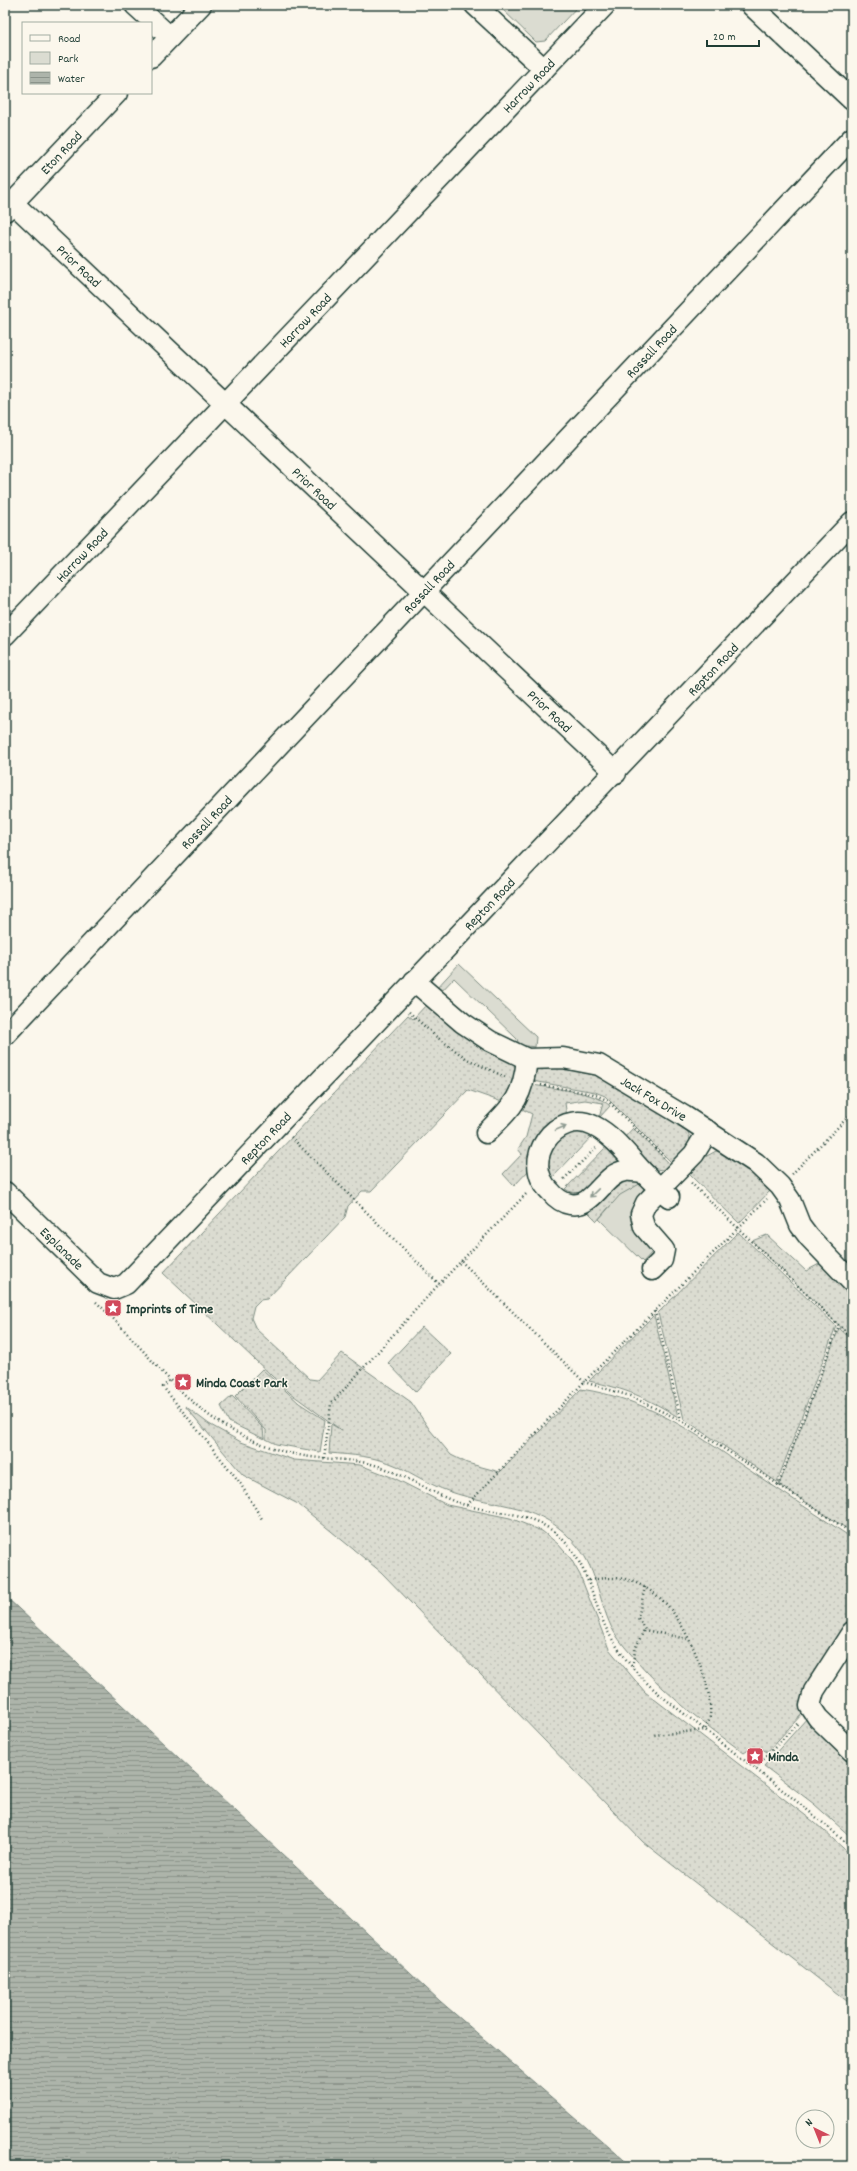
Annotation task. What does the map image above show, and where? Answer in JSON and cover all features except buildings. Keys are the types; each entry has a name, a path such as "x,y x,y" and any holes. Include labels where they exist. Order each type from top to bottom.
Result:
{"street":[{"path":"135,5 170,37"},
{"path":"152,56 200,5"},
{"path":"475,5 544,69"},
{"name":"Harrow Road","path":"5,635 605,5"},
{"path":"751,5 852,100"},
{"name":"Eton Road","path":"9,207 116,94"},
{"name":"Rossall Road","path":"5,1035 852,138"},
{"name":"Prior Road","path":"9,207 226,404 616,772"},
{"name":"Repton Road","path":"126,1284 414,981 616,772 852,522"},
{"name":"Jack Fox Drive","path":"414,981 462,1023 490,1042 527,1059 562,1058 599,1065 708,1131 756,1163 780,1186 790,1200 800,1225 809,1237 852,1282"},
{"path":"486,1133 514,1104 524,1082 527,1059"},
{"path":"643,1172 625,1170 615,1174 583,1203 570,1204 557,1199 545,1187 537,1172 538,1157 545,1140 556,1130 576,1122 594,1126 608,1136 665,1193"},
{"path":"652,1270 662,1260 664,1250 644,1227 642,1214 646,1203 665,1193 694,1154 708,1131"},
{"name":"Esplanade","path":"5,1192 98,1283 114,1289 126,1284"},
{"path":"852,1632 814,1691 810,1700 811,1709 852,1750"}],"path":[{"path":"466,1505 584,1382 852,1113"},
{"path":"324,1458 331,1404 439,1284 530,1190 541,1201 626,1119"},
{"path":"278,1124 439,1284"},
{"path":"460,1262 584,1382 630,1396 682,1421 778,1486 852,1533"},
{"path":"655,1311 682,1421"},
{"path":"778,1486 839,1325"},
{"path":"262,1519 238,1480 163,1387 169,1381 218,1422 241,1434 297,1455 347,1460 385,1468 422,1488 466,1505 530,1518 548,1527 578,1558 589,1580 607,1630 632,1667 666,1699 755,1768 852,1848"},
{"path":"589,1580 611,1577 633,1582 645,1588 667,1605 688,1639 698,1661 708,1692 710,1715 705,1730"},
{"path":"645,1588 638,1618 645,1630 688,1639"},
{"path":"632,1667 636,1647 645,1630"},
{"path":"755,1768 811,1709"},
{"path":"654,1735 705,1730"}],"green space":[{"path":"498,5 579,5 545,41 536,42"},
{"path":"459,964 536,1037 535,1047 519,1045 517,1039 454,978 439,994 435,990"},
{"path":"427,1004 516,1061 518,1070 505,1103 468,1090 371,1191 362,1191 348,1206 345,1217 267,1299 260,1300 254,1306 251,1318 256,1329 310,1379 317,1380 342,1353 411,1402 430,1430 451,1455 467,1463 500,1472 581,1389 627,1400 668,1418 707,1441 852,1538 852,1623 803,1713 767,1752 756,1748 750,1749 744,1753 674,1699 649,1674 614,1632 585,1556 564,1532 549,1521 534,1513 448,1491 389,1463 363,1456 329,1453 331,1424 341,1430 290,1393 163,1273 408,1015 413,1019"},
{"path":"543,1065 595,1071 684,1126 689,1137 688,1147 674,1165 605,1096 595,1092 533,1081 536,1069"},
{"path":"533,1085 585,1094 595,1097 610,1106 599,1118 603,1103 585,1100 565,1103 567,1117 531,1168 514,1186 503,1174 522,1154 518,1149 526,1137 532,1114 522,1109"},
{"path":"633,1128 673,1167 663,1170 656,1169 624,1138"},
{"path":"582,1131 594,1134 552,1178 548,1160 553,1146 564,1136"},
{"path":"609,1144 622,1155 618,1162 619,1166 601,1182 587,1190 572,1192 565,1189"},
{"path":"716,1151 726,1152 773,1188 739,1223 689,1174 705,1157"},
{"path":"621,1179 643,1182 608,1208 597,1221 586,1210"},
{"path":"643,1182 644,1188 640,1198 633,1207 630,1218 636,1231 654,1250 643,1262 599,1219 620,1195"},
{"path":"738,1232 836,1326 777,1482 684,1419 658,1313"},
{"path":"767,1235 806,1271 823,1262 852,1291 852,1338 752,1241"},
{"path":"654,1315 678,1417 635,1394 589,1381"},
{"path":"422,1327 451,1354 416,1392 388,1363"},
{"path":"839,1328 852,1340 852,1532 779,1485"},
{"path":"262,1369 299,1403 325,1420 320,1452 276,1444 266,1439 266,1430 235,1396"},
{"path":"232,1396 263,1428 264,1439 229,1422 221,1406"},
{"path":"185,1406 209,1424 241,1442 294,1460 360,1465 394,1478 447,1505 510,1518 542,1531 558,1544 571,1559 580,1575 609,1649 645,1692 814,1822 852,1856 852,2005 643,1842 381,1572 298,1504 243,1475"},
{"path":"808,1717 852,1759 852,1838 814,1804 764,1766"}],"water":[{"path":"5,1596 440,2001 631,2166 5,2166"}],"place":[{"name":"Imprints of Time","path":"113,1308"},
{"name":"Minda Coast Park","path":"183,1382"},
{"name":"Minda","path":"755,1756"}]}
